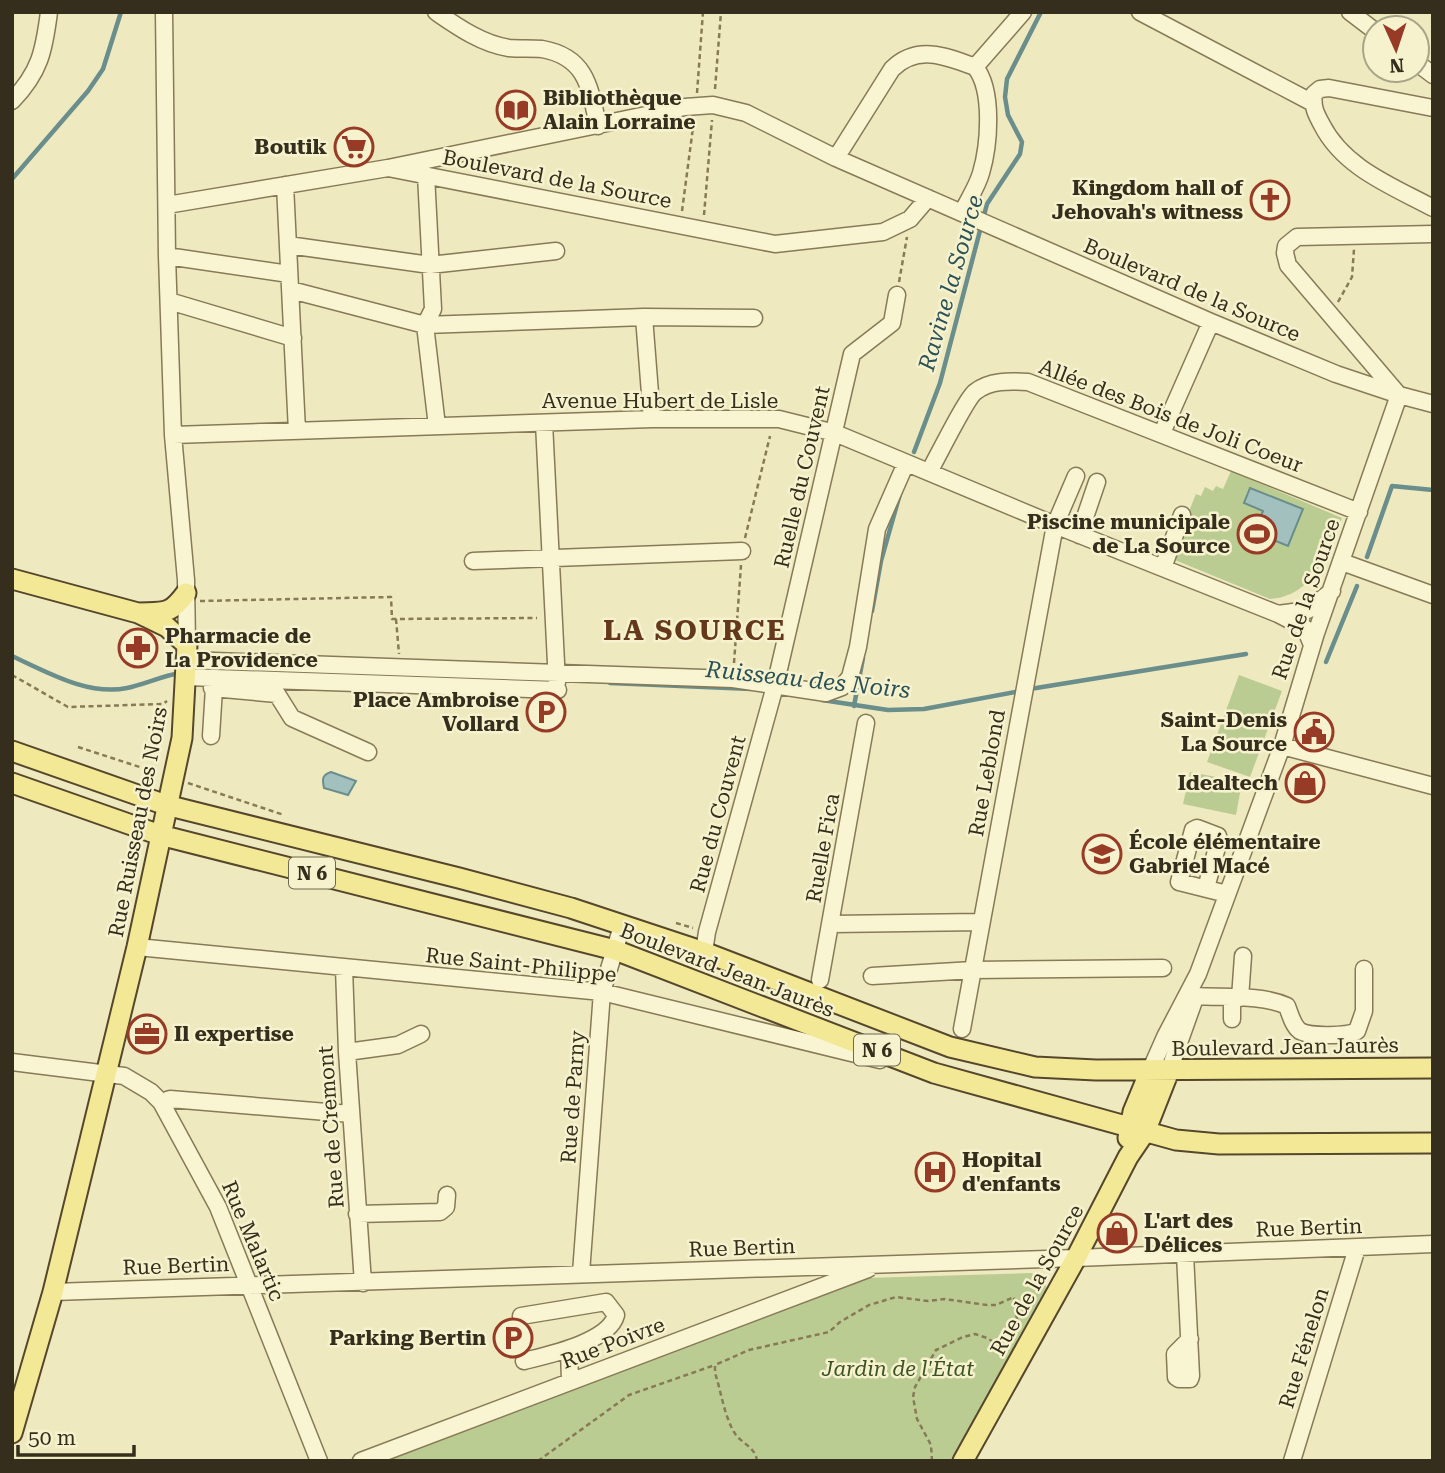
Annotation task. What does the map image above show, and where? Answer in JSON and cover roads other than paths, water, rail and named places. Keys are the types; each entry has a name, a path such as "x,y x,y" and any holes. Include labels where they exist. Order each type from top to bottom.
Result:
{"main road":[{"path":"12,579 138,613 167,627 186,673"},
{"path":"138,613 162,612 175,607 186,597"},
{"name":"Rue Ruisseau des Noirs","path":"12,1433 21,1379 53,1292 137,947 182,738 186,673"},
{"name":"Boulevard Jean Jaurès","path":"12,751 166,805 571,908 704,953 950,1047 1035,1067 1160,1071 1433,1068"},
{"name":"Boulevard Jean Jaurès","path":"12,783 160,835 615,950 934,1073 1176,1140 1219,1144 1433,1143"},
{"name":"Rue de la Source","path":"963,1461 1076,1258 1128,1157 1160,1071"}],"street":[{"path":"12,101 30,82 44,47 50,12"},
{"name":"Rue Ruisseau des Noirs","path":"164,12 167,256 173,435 186,597 186,673"},
{"path":"388,168 598,125 589,83 577,66 561,55 541,49 508,47 484,41 436,12"},
{"path":"975,67 1023,12"},
{"path":"1140,12 1313,103"},
{"path":"836,158 892,69 901,60 911,55 932,55 975,67 981,74 986,89 985,157 967,215"},
{"path":"1433,108 1329,88 1320,89 1314,94 1313,103 1325,132 1339,151 1358,167 1433,208"},
{"name":"Boulevard de la Source","path":"598,125 713,105 746,113 836,158 1211,322 1336,373 1433,404"},
{"name":"Boulevard de la Source","path":"167,205 388,168 775,244 884,232 910,219 928,198"},
{"path":"426,175 433,309 425,325 437,426"},
{"path":"285,185 298,431"},
{"path":"1399,395 1288,265 1286,246 1290,240 1297,237 1433,234"},
{"path":"288,245 430,265 556,251"},
{"path":"167,256 290,282 425,325 644,317 754,318"},
{"name":"Ruelle du Couvent","path":"773,692 852,354 892,323 897,295"},
{"path":"169,301 293,338"},
{"path":"644,317 652,419"},
{"path":"1163,433 1211,322"},
{"name":"Allée des Bois de Joli Coeur","path":"929,472 974,393 991,384 1028,382 1359,512"},
{"name":"Rue de la Source","path":"1160,1071 1282,746 1312,645 1314,614 1332,591 1399,395"},
{"name":"Avenue Hubert de Lisle","path":"173,435 652,419 779,419 835,433 1055,526 1278,614 1305,628 1312,645"},
{"path":"186,673 558,693 544,423"},
{"path":"186,673 400,667 733,679 773,692 826,693 842,687 850,677 858,647 877,529 906,463"},
{"name":"Rue Leblond","path":"962,1029 1055,526 1076,476"},
{"path":"1079,535 1097,482"},
{"path":"1163,568 1182,515"},
{"path":"473,561 742,551"},
{"path":"1342,562 1433,595"},
{"name":"Avenue Hubert de Lisle","path":"1278,614 1314,614"},
{"path":"186,673 214,688 276,694 292,718 368,752"},
{"path":"211,736 214,688"},
{"name":"Rue du Couvent","path":"704,953 773,692"},
{"name":"Ruelle Fica","path":"820,980 866,723"},
{"path":"1282,746 1433,786"},
{"path":"1206,888 1227,894"},
{"path":"832,924 981,922"},
{"name":"Rue de Parny","path":"581,1273 602,992 622,926"},
{"name":"Rue Saint-Philippe","path":"137,947 602,992 934,1073"},
{"path":"1232,1019 1243,956"},
{"name":"Rue de Cremont","path":"344,968 363,1283"},
{"path":"872,976 973,971 1163,968"},
{"path":"1195,996 1261,999 1287,1006 1295,1026 1301,1032 1354,1033 1362,1022 1364,1011 1364,969"},
{"name":"Rue de la Source","path":"1160,1071 1177,1050 1195,996 1198,974"},
{"path":"347,1052 398,1045 421,1034"},
{"name":"Rue Malartic","path":"12,1062 107,1074 133,1080 161,1102 218,1207 319,1461"},
{"path":"161,1102 170,1099 351,1114"},
{"path":"357,1214 440,1212 446,1207 447,1195"},
{"name":"Rue Bertin","path":"53,1292 1433,1244"},
{"name":"Rue Fénelon","path":"1292,1461 1357,1248"},
{"path":"1185,1254 1190,1339"},
{"name":"Rue Poivre","path":"361,1461 880,1264"},
{"path":"521,1316 606,1302 616,1315 614,1323 608,1329 569,1349 523,1361"},
{"path":"569,1349 570,1381"}],"water":[{"path":"1250,488 1303,509 1288,546 1254,532 1263,511 1244,503"},
{"path":"331,772 356,781 348,795 324,788 323,778"}],"waterway":[{"path":"12,179 88,91 103,69 121,12"},
{"name":"Ravine la Source","path":"914,452 940,383 987,204 1020,154 1022,142 1008,115 1005,97 1007,79 1041,12"},
{"name":"Ruisseau des Noirs","path":"1367,557 1392,486 1433,490"},
{"name":"Ravine la Source","path":"872,611 881,561 900,494"},
{"name":"Ruisseau des Noirs","path":"1326,662 1357,586"},
{"name":"Ruisseau des Noirs","path":"1030,689 1246,654"},
{"name":"Ruisseau des Noirs","path":"12,656 68,681 98,689 127,688 180,673"},
{"name":"Ravine la Source","path":"854,706 863,658"},
{"name":"Ruisseau des Noirs","path":"371,676 548,681"},
{"name":"Ruisseau des Noirs","path":"610,683 751,689"},
{"name":"Ruisseau des Noirs","path":"822,700 888,710 924,709 1021,691"}],"place":[{"name":"Bibliothèque Alain Lorraine","path":"516,110"},
{"name":"Boutik","path":"354,147"},
{"name":"Kingdom hall of Jehovah's witness","path":"1270,200"},
{"name":"Piscine municipale de La Source","path":"1257,534"},
{"name":"Pharmacie de La Providence","path":"138,648"},
{"name":"Place Ambroise Vollard","path":"546,712"},
{"name":"Saint-Denis La Source","path":"1314,732"},
{"name":"Idealtech","path":"1305,783"},
{"name":"École élémentaire Gabriel Macé","path":"1102,854"},
{"name":"Il expertise","path":"147,1034"},
{"name":"Hopital d'enfants","path":"935,1172"},
{"name":"L'art des Délices","path":"1117,1233"},
{"name":"Parking Bertin","path":"513,1338"}],"district":[{"name":"LA SOURCE","path":"695,630"}],"park label":[{"name":"Jardin de l'État","path":"898,1369"}]}
